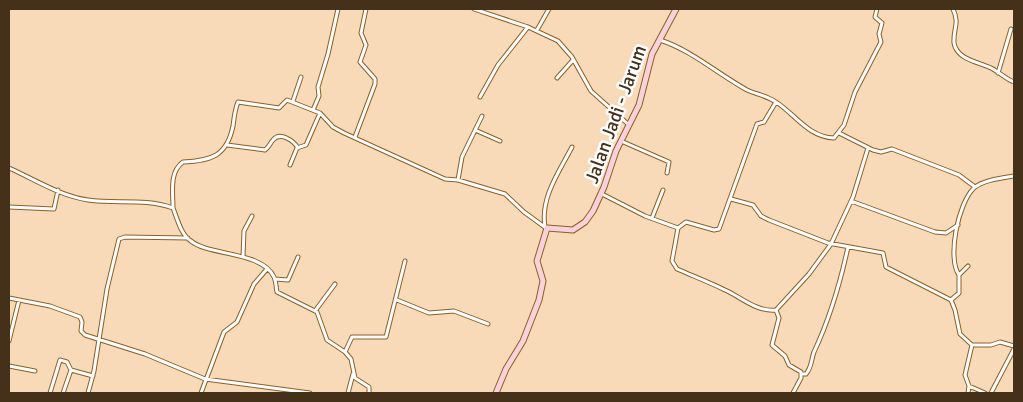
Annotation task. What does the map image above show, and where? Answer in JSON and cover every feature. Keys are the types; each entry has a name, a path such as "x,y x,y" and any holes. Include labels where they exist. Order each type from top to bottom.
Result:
{"street":[{"path":"313,110 319,96 318,86 327,61 338,9"},
{"path":"355,138 375,84 375,79 360,62 366,45 361,33 366,9"},
{"path":"474,9 537,30 558,41 573,60 591,91 629,126"},
{"path":"537,30 549,9"},
{"name":"Jalan Jadi - Jarum","path":"546,228 569,230 579,227 593,211 602,194 621,141 639,104 650,62 659,39 676,9"},
{"path":"659,39 675,46 748,90 776,102 802,125 818,135 834,138 847,118 858,85 880,42 879,34 882,22 875,18 877,9"},
{"path":"953,9 957,21 955,46 969,60 993,68 1014,82"},
{"path":"480,97 498,66 528,27"},
{"path":"998,73 1011,29"},
{"path":"557,78 573,60"},
{"path":"293,102 301,77"},
{"path":"348,393 353,374 351,359 345,352 327,340 321,319 316,311 280,295 276,289 275,279 267,269 242,257 197,245 188,238 173,208 173,182 176,168 183,162 206,161 226,145 239,102 279,108 286,101 313,110 320,113 333,128 447,180 458,180 505,194 546,228"},
{"path":"776,102 764,122 757,124 718,230 686,222 678,228 672,258 672,264 677,269 726,290 746,302 766,310 776,310 809,274 831,244 851,201 868,148"},
{"path":"298,148 305,147 320,113"},
{"path":"458,180 462,157 482,116"},
{"path":"476,130 500,141"},
{"path":"839,133 868,148 880,152 891,149 896,150 959,175 975,187"},
{"path":"226,145 266,150 274,138 280,136 294,142 298,148"},
{"path":"621,141 669,162 667,173"},
{"path":"496,393 506,369 523,340 539,300 543,281 536,261 546,228 543,214 545,203 572,147"},
{"path":"290,165 298,148"},
{"path":"9,168 58,190 91,200 140,200 173,208"},
{"path":"950,300 959,293 959,276 953,261 964,200 975,187 1014,176"},
{"path":"9,207 54,209 58,190"},
{"path":"652,218 663,190"},
{"path":"602,194 678,228"},
{"path":"731,198 753,205 761,216 778,224 831,244 883,254 886,267 950,300 955,310 960,334 972,345 991,346 1000,342 1014,348 991,393"},
{"path":"851,201 935,232 946,233 958,225"},
{"path":"242,257 244,231 252,216"},
{"path":"88,393 93,376 97,340 108,280 120,239 125,237 188,238"},
{"path":"801,374 806,374 811,368 812,358 830,318 848,247"},
{"path":"275,279 288,280 298,257"},
{"path":"345,352 352,337 386,337 397,300 405,261"},
{"path":"959,276 962,270 968,266"},
{"path":"201,393 224,332 237,322 254,284 267,269"},
{"path":"316,311 335,284"},
{"path":"9,298 50,306 80,317 82,333 97,340 145,354 205,379 222,380 243,386 310,393"},
{"path":"9,341 18,300"},
{"path":"397,300 429,312 454,311 488,324"},
{"path":"776,310 779,318 772,345 786,356 788,365 799,370 801,374"},
{"path":"968,393 969,386 965,375 972,345"},
{"path":"50,393 60,360 66,362 71,370 93,376"},
{"path":"9,366 35,371"},
{"path":"63,393 71,370"},
{"path":"353,374 358,382 370,388 370,393"},
{"path":"793,393 801,374"},
{"path":"969,386 985,393"}]}
